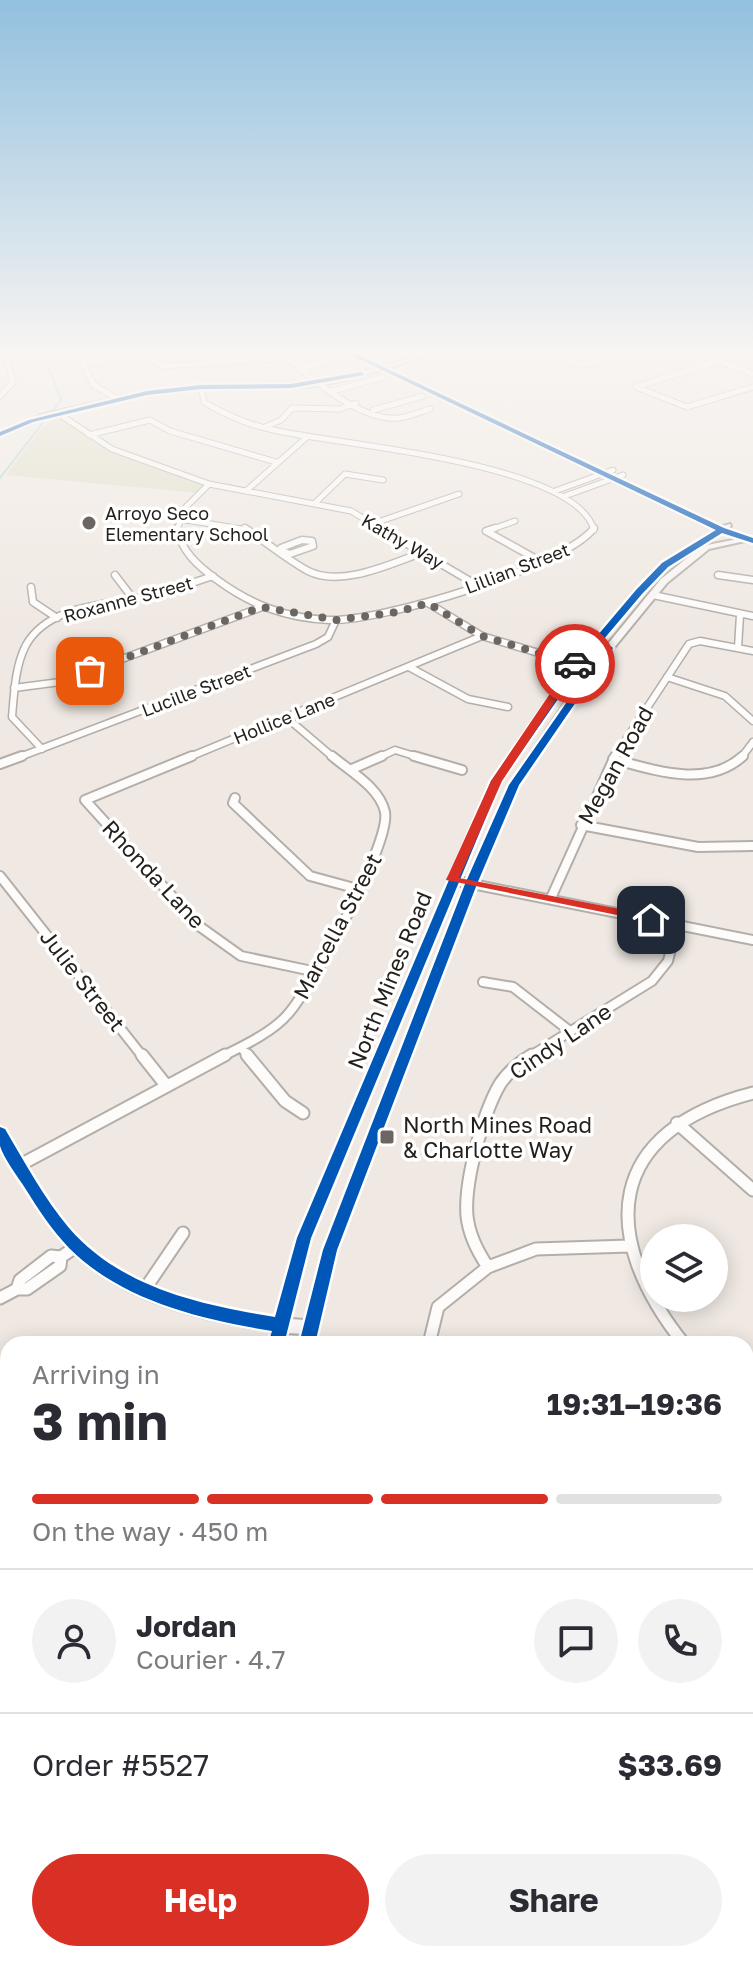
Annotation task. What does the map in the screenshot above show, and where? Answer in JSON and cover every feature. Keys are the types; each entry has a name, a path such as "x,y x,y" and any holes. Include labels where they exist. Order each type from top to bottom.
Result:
{"main road":[{"path":"555,447 751,540"},
{"name":"North Mines Road","path":"308,1336 330,1250 471,884 514,785 592,669 664,581 728,530"},
{"name":"North Mines Road","path":"277,1336 304,1238 496,781 578,664 667,564 728,530"},
{"path":"705,548 751,540"},
{"path":"653,595 648,589 667,569 667,564"},
{"path":"0,1133 51,1215 77,1246 107,1269 145,1289 201,1311 279,1325 308,1336"}],"street":[{"name":"Kathy Way","path":"108,447 209,484 351,511 475,584"},
{"path":"223,447 276,462"},
{"path":"246,491 295,447"},
{"path":"363,447 500,470 565,496 614,474"},
{"path":"315,503 345,474 383,480"},
{"path":"555,491 614,474"},
{"path":"209,484 192,498 180,519 180,546 213,576 262,607"},
{"path":"375,523 459,494"},
{"name":"Lillian Street","path":"262,607 336,620 398,612 428,603 574,547 595,529 595,523 590,514 565,496"},
{"path":"180,519 244,527 310,572 334,577 366,573 424,552"},
{"path":"515,521 486,531 538,560"},
{"path":"302,540 314,543 290,554 282,551 281,548 302,540"},
{"path":"115,575 134,600"},
{"path":"718,575 753,580"},
{"name":"Roxanne Street","path":"42,749 12,717 14,688 27,642 57,618 134,600 213,576"},
{"path":"31,587 33,602 57,618"},
{"path":"653,595 753,616"},
{"path":"428,603 482,636 592,669"},
{"path":"14,688 60,682 262,607"},
{"path":"740,615 738,648 753,651"},
{"name":"Lucille Street","path":"0,764 316,644 328,637 336,620"},
{"name":"Hollice Lane","path":"85,800 482,636"},
{"name":"Megan Road","path":"551,898 613,759 667,677 694,642 738,648"},
{"path":"409,667 452,696 486,707 508,707"},
{"path":"667,677 717,690 746,711 753,721"},
{"name":"Marcella Street","path":"20,1165 165,1084 241,1047 287,1016 317,972 382,841 386,815 380,796 352,769 286,717"},
{"path":"613,759 670,773 707,773 732,766 753,742"},
{"path":"352,769 395,750 462,770"},
{"path":"235,798 233,803 310,876 358,889"},
{"name":"Rhonda Lane","path":"85,800 199,926 241,956 317,972"},
{"path":"581,825 698,847 753,846"},
{"name":"Julie Street","path":"0,876 165,1084"},
{"path":"452,880 753,940"},
{"name":"Cindy Lane","path":"488,1267 477,1253 465,1224 466,1200 497,1088 510,1072 650,982 664,969 671,956 677,925"},
{"path":"483,982 513,987 571,1032"},
{"path":"241,1047 285,1101 303,1113"},
{"path":"679,1336 643,1284 629,1246 632,1185 655,1144 677,1123 720,1101 753,1093"},
{"path":"677,1123 753,1190"},
{"path":"145,1289 183,1233"},
{"path":"0,1298 17,1289 27,1289 60,1266 61,1257 77,1246"},
{"path":"431,1336 438,1307 488,1267 536,1249 629,1246"}],"shaded area":[{"path":"28,447 108,447 209,484 199,493 6,475"}],"waterway":[{"path":"0,478 24,447"}],"cycle path":[{"path":"546,447 721,530 753,541"},
{"path":"278,1336 304,1238 496,781 578,664 639,592 665,565 721,530"},
{"path":"309,1336 330,1250 471,884 514,785 609,648"},
{"path":"0,1133 54,1220 97,1263 120,1278 171,1300 198,1309 279,1325"}],"way so far":[{"path":"90,671 262,607 286,614 336,620 398,612 428,603 482,636 575,664"}],"place":[{"name":"Arroyo Seco Elementary School","path":"89,523"},
{"name":"North Mines Road & Charlotte Way","path":"387,1137"}],"route":[{"path":"575,664 578,664 496,781 452,880 651,920"}]}
